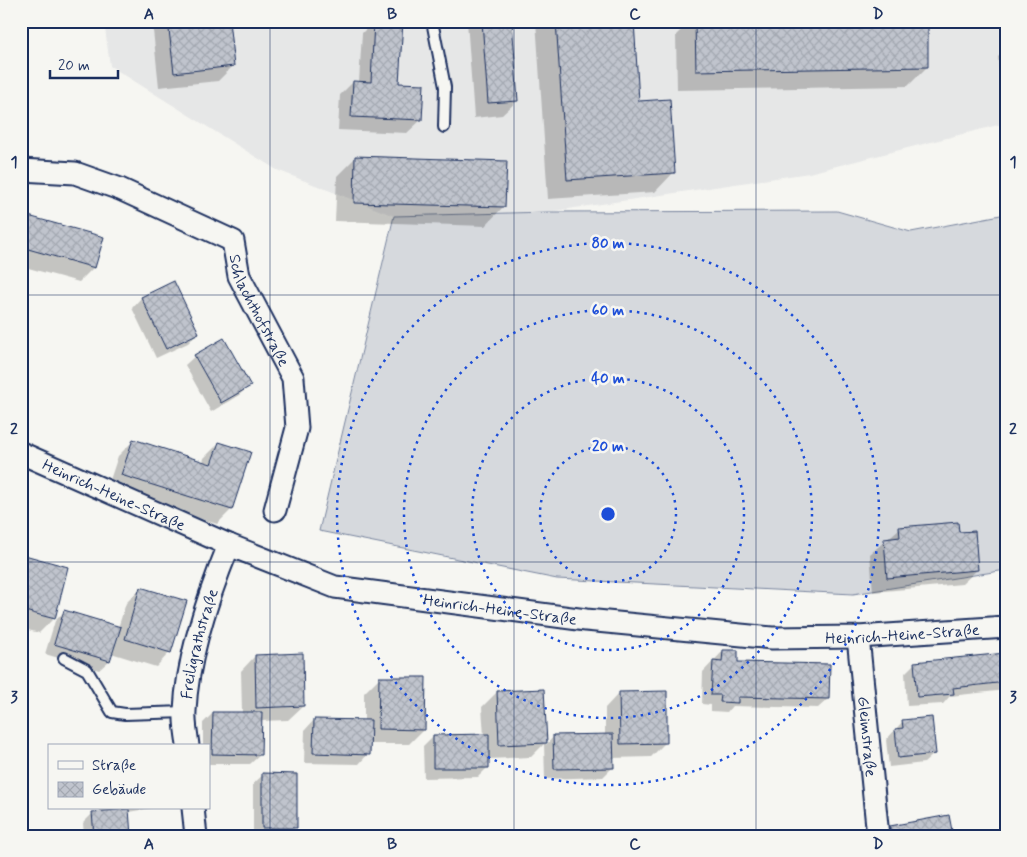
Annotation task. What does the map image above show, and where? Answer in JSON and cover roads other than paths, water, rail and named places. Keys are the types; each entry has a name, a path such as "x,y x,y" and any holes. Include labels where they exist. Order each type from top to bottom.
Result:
{"street":[{"name":"Schlachthofstraße","path":"21,170 75,173 120,189 233,241 239,276 294,378 297,428 276,510"},
{"name":"Heinrich-Heine-Straße","path":"21,454 229,546 335,588 586,620 772,638 858,637 1006,627"},
{"name":"Freiligrathstraße","path":"188,744 185,712 193,661 210,590 229,546"},
{"name":"Gleimstraße","path":"858,637 878,836"},
{"path":"193,810 196,836"}],"lane":[{"path":"432,21 442,62 445,87 444,127"},
{"path":"64,658 87,670 112,712 125,714 185,712"}]}
